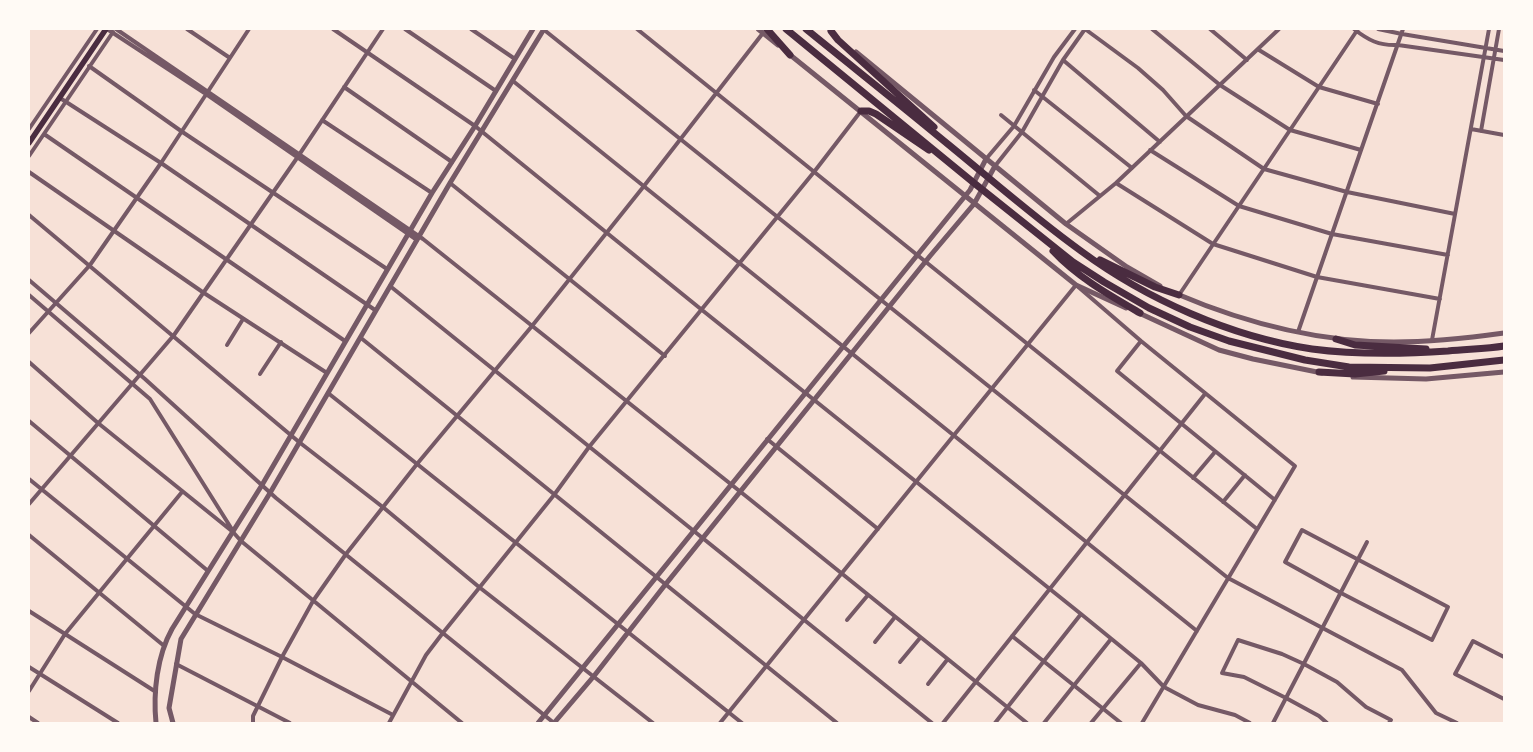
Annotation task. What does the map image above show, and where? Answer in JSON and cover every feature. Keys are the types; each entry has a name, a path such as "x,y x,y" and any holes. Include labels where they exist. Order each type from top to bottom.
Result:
{"highway":[{"path":"786,29 1074,262 1149,308 1190,327 1229,341 1305,360 1349,367 1430,368 1504,360"},
{"path":"806,29 1080,251 1146,292 1186,311 1229,328 1311,349 1416,354 1504,346"},
{"path":"829,30 934,128 950,146"},
{"path":"765,31 790,55"},
{"path":"861,111 869,111 876,114 932,152 944,157"},
{"path":"1038,234 1070,266 1098,288 1140,313"},
{"path":"1080,251 1155,287 1180,295"},
{"path":"1336,339 1355,345 1449,350"},
{"path":"1319,372 1355,374 1379,372 1401,367"}],"main road":[{"path":"29,143 106,29"}],"street":[{"path":"29,129 97,29"},
{"path":"106,29 115,30 418,238 628,402 1027,723"},
{"path":"187,29 230,58"},
{"path":"29,333 90,265 249,29"},
{"path":"333,29 482,131 1081,614 1141,663 1164,687 1198,704 1234,714 1250,723"},
{"path":"29,504 174,335 383,29"},
{"path":"405,29 496,91"},
{"path":"471,29 515,59"},
{"path":"156,723 156,692 164,645 185,607 262,485 432,193 533,29"},
{"path":"173,723 169,708 181,639 270,493 361,338 375,310 543,29 1228,578 1402,670 1436,713 1457,723"},
{"path":"637,29 1257,530"},
{"path":"253,723 253,716 282,657 313,601 346,554 532,326 765,31 758,29"},
{"path":"538,723 965,196 986,159 1014,126 1054,57 1075,29"},
{"path":"29,280 140,375 270,493 554,723 594,676 665,584 889,306 974,204 995,166 1022,132 1063,60 1085,29 1138,68 1163,90 1186,116 1264,169 1347,192 1455,214"},
{"path":"1152,29 1220,86 1290,130 1362,150"},
{"path":"1210,29 1247,60"},
{"path":"1378,29 1504,51"},
{"path":"1298,332 1403,29"},
{"path":"1432,340 1489,29"},
{"path":"1481,131 1499,29"},
{"path":"29,156 115,30"},
{"path":"829,30 1066,224 1127,267 1161,287 1254,322 1336,339 1396,342 1504,333"},
{"path":"1066,224 1116,183 1258,50 1276,30"},
{"path":"1180,295 1356,30 1374,43 1387,46 1398,45 1504,60"},
{"path":"1258,50 1319,87 1378,104"},
{"path":"790,55 1076,285 1205,394 1295,466 1142,723"},
{"path":"1063,60 1160,142"},
{"path":"89,66 181,131 274,191 387,269"},
{"path":"513,81 1197,631"},
{"path":"344,87 452,162"},
{"path":"1034,90 1132,168"},
{"path":"60,98 160,162 375,310"},
{"path":"389,723 426,655 442,634 554,494 589,447 628,402 778,217 861,111"},
{"path":"1001,115 1100,196"},
{"path":"322,120 432,193"},
{"path":"1471,129 1504,135"},
{"path":"44,134 346,341"},
{"path":"1150,150 1239,206 1332,234 1448,255"},
{"path":"29,172 204,293 327,373"},
{"path":"450,183 665,356"},
{"path":"1116,183 1213,244 1317,276 1440,299"},
{"path":"29,215 299,442 384,508 479,587 653,723"},
{"path":"1076,285 1219,350 1253,359 1319,372 1369,378 1426,379 1504,372"},
{"path":"720,723 1076,285"},
{"path":"390,286 932,723"},
{"path":"29,295 150,399 229,522 233,532"},
{"path":"227,345 243,319"},
{"path":"361,338 837,723"},
{"path":"1141,341 1118,371 1275,500"},
{"path":"260,374 281,342"},
{"path":"29,362 98,423 233,532 241,541 462,723"},
{"path":"328,393 742,723"},
{"path":"943,723 1205,394"},
{"path":"29,420 208,572"},
{"path":"767,439 878,529"},
{"path":"1194,478 1216,452"},
{"path":"1222,502 1244,475"},
{"path":"29,479 195,614 393,715"},
{"path":"29,691 65,634 182,492"},
{"path":"1302,530 1358,559 1448,607 1432,640 1285,562 1302,530"},
{"path":"29,535 164,645"},
{"path":"1273,723 1367,542"},
{"path":"847,620 868,595"},
{"path":"29,611 156,692"},
{"path":"995,723 1081,614"},
{"path":"874,642 895,617"},
{"path":"1012,636 1121,723"},
{"path":"900,662 920,638"},
{"path":"1044,723 1111,639"},
{"path":"1327,723 1286,698 1244,677 1222,673 1238,640 1282,654 1304,664 1336,682 1366,707 1390,722"},
{"path":"1504,657 1473,641 1455,674 1504,699"},
{"path":"928,684 947,660"},
{"path":"1091,723 1141,663"},
{"path":"176,664 290,723"},
{"path":"29,667 118,723"},
{"path":"29,717 38,723"}]}
